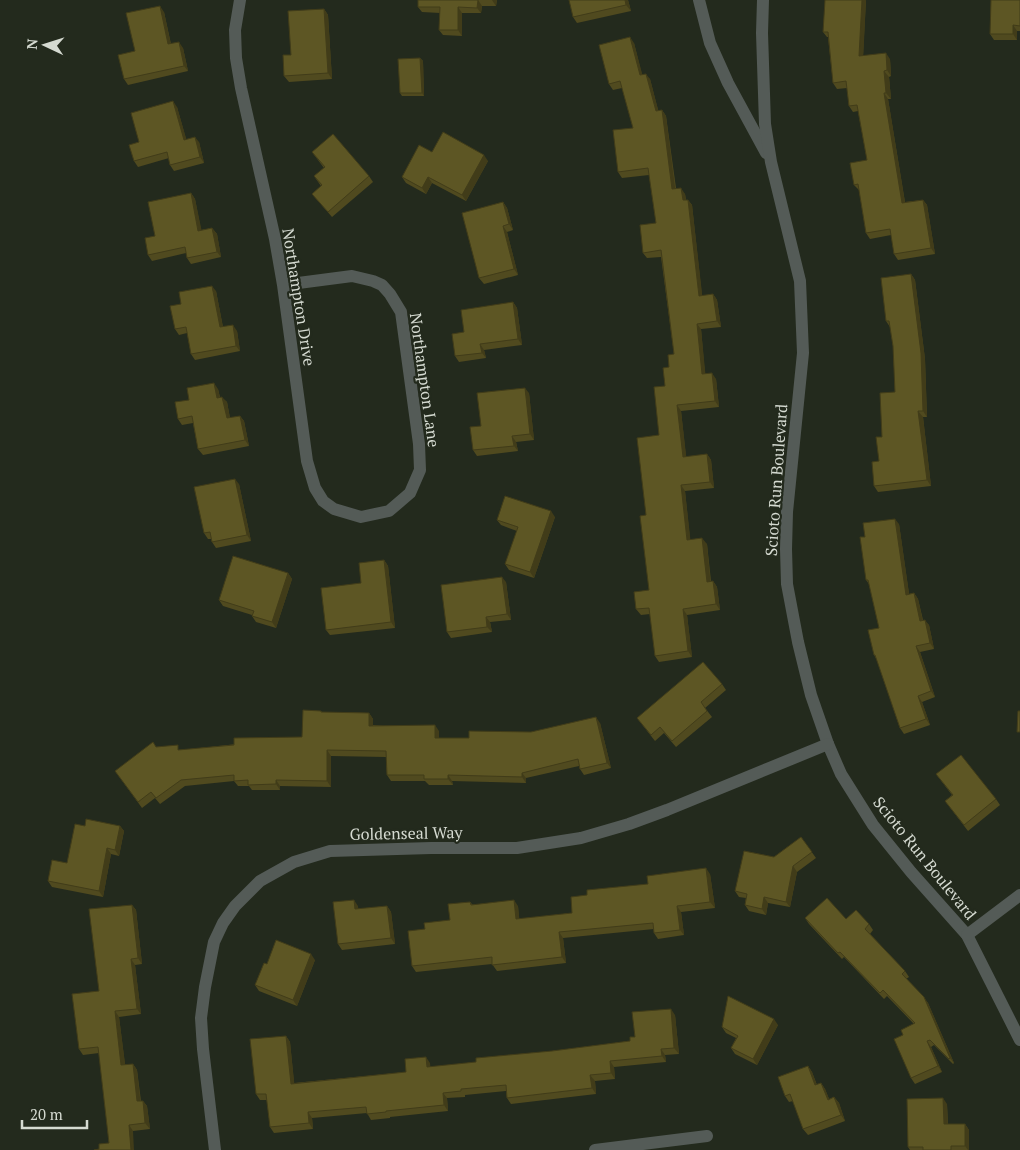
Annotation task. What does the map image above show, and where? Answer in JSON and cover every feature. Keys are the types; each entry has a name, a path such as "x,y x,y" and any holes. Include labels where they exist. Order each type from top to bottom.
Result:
{"street":[{"name":"Northampton Drive","path":"240,0 236,30 236,58 273,230 283,285 307,461 315,488 323,501 334,509 361,517 389,511 410,493"},
{"name":"Scioto Run Boulevard","path":"699,0 710,43 728,83 771,162"},
{"name":"Scioto Run Boulevard","path":"762,0 765,124 771,162 800,281 804,353 787,512 786,549 787,584 798,642 811,695 828,744 841,774 873,825 911,872 967,935 1020,1040"},
{"name":"Northampton Lane","path":"283,285 352,276 382,285 401,312 419,444 420,470 410,493"},
{"name":"Goldenseal Way","path":"215,1150 201,1018 205,987 214,942 223,923 235,906 260,882 294,862 330,851 517,848 581,838 667,810 828,744"},
{"path":"967,935 1020,894"},
{"path":"595,1150 707,1136"}],"building":[{"path":"418,0 478,0 477,8 458,7 458,30 439,30 440,7 418,7"},
{"path":"569,0 625,0 626,5 573,17"},
{"path":"825,0 862,0 859,56 886,53 887,70 884,71 886,93 884,93 902,203 923,200 931,248 894,254 890,229 866,233 858,184 854,185 850,163 867,160 857,105 849,106 846,81 833,83 828,32 823,32"},
{"path":"991,0 1020,0 1020,26 1013,25 1013,34 990,34"},
{"path":"160,6 168,44 179,42 184,66 124,79 118,55 135,51 126,13"},
{"path":"324,9 328,73 284,76 283,55 291,55 288,11"},
{"path":"630,37 640,75 646,74 656,111 662,110 672,189 681,188 683,200 688,200 699,296 713,294 717,321 697,324 702,374 712,373 715,401 677,405 683,457 707,454 710,482 681,485 687,540 702,538 707,582 713,581 716,604 683,609 688,651 655,656 649,608 636,609 634,592 649,590 640,516 646,515 637,438 659,435 654,387 665,386 663,368 669,367 668,355 674,354 661,250 643,253 640,225 656,223 648,168 618,172 613,130 633,128 620,81 609,84 599,45"},
{"path":"420,58 422,93 400,93 398,59"},
{"path":"173,101 184,140 195,137 200,157 170,165 167,152 134,161 129,145 139,142 131,113"},
{"path":"443,132 484,155 462,195 428,177 422,188 402,177 419,145 432,152"},
{"path":"333,134 369,176 328,212 312,194 322,185 314,176 325,167 312,152"},
{"path":"191,193 198,231 212,228 217,252 187,258 185,247 148,255 145,238 155,236 148,202"},
{"path":"503,202 509,224 503,226 514,269 479,278 462,213"},
{"path":"911,274 921,353 923,411 918,411 927,480 874,486 872,462 879,461 876,437 882,437 880,393 895,392 893,346 889,321 886,321 881,278"},
{"path":"212,286 220,327 233,325 236,346 191,354 186,327 175,329 170,306 181,304 179,292"},
{"path":"513,302 518,339 480,344 482,353 455,356 452,334 464,332 461,310"},
{"path":"214,383 217,398 222,397 227,418 240,416 245,440 198,449 192,416 178,419 175,402 189,400 187,388"},
{"path":"525,388 530,434 512,436 514,446 473,450 470,427 481,426 477,393"},
{"path":"235,479 247,535 212,542 210,532 204,533 194,487"},
{"path":"505,496 551,511 530,572 505,564 518,527 497,520"},
{"path":"895,519 906,595 914,593 920,621 925,620 930,643 916,646 931,691 918,696 926,719 900,728 874,655 868,630 879,628 868,580 866,580 860,537 865,537 863,523"},
{"path":"233,556 288,573 272,622 252,616 254,611 219,600"},
{"path":"384,560 391,622 326,630 321,588 361,583 359,563"},
{"path":"502,577 507,614 486,617 487,627 447,632 441,585"},
{"path":"703,662 722,684 701,702 707,711 672,741 660,727 651,735 637,718"},
{"path":"303,710 369,713 369,726 435,725 435,738 469,738 469,731 531,732 596,717 607,763 580,769 578,759 522,773 522,777 448,775 448,779 424,779 424,775 387,775 386,751 327,750 327,781 276,780 276,784 248,785 248,780 234,781 234,775 181,780 156,798 151,792 138,802 115,771 153,742 156,747 178,745 178,750 234,745 234,738 302,737"},
{"path":"1018,711 1020,711 1020,732 1017,732"},
{"path":"961,755 996,799 964,825 945,801 953,795 936,774"},
{"path":"86,819 120,826 115,850 107,848 99,891 48,881 52,860 67,863 75,824 85,826"},
{"path":"801,837 812,852 793,866 786,902 764,897 762,909 745,905 747,894 735,891 744,851 774,857"},
{"path":"706,868 710,902 677,906 680,930 654,933 653,923 559,932 562,957 492,965 492,957 412,966 408,931 425,929 424,923 450,920 448,904 470,902 471,905 514,900 516,919 572,913 571,897 587,895 587,890 648,884 647,876"},
{"path":"827,898 846,919 856,910 869,924 865,929 905,971 902,974 924,997 949,1059 930,1040 927,1041 938,1066 911,1078 894,1039 903,1035 901,1030 915,1023 883,990 880,993 840,952 838,953 805,918"},
{"path":"354,900 355,909 387,906 391,938 338,944 333,902"},
{"path":"132,905 138,958 131,959 137,1009 115,1011 121,1065 133,1064 137,1101 143,1101 145,1123 129,1125 131,1150 94,1150 99,1149 99,1144 109,1143 98,1047 79,1049 72,994 99,991 89,909"},
{"path":"276,940 311,954 293,1000 255,985 264,963 267,964"},
{"path":"728,996 774,1019 753,1059 731,1048 738,1036 722,1027"},
{"path":"671,1009 674,1048 661,1049 662,1056 610,1061 611,1073 590,1075 592,1088 507,1098 506,1085 461,1089 461,1091 443,1093 444,1105 367,1114 366,1107 308,1112 309,1123 270,1127 266,1094 256,1094 250,1039 286,1036 291,1084 406,1072 405,1059 426,1057 427,1067 476,1062 476,1058 630,1041 630,1037 635,1037 632,1012"},
{"path":"808,1066 815,1085 821,1083 828,1100 834,1097 841,1115 803,1129 790,1094 785,1096 778,1077"},
{"path":"943,1098 944,1124 965,1124 965,1146 951,1146 951,1150 923,1150 923,1147 908,1147 907,1099"}]}
